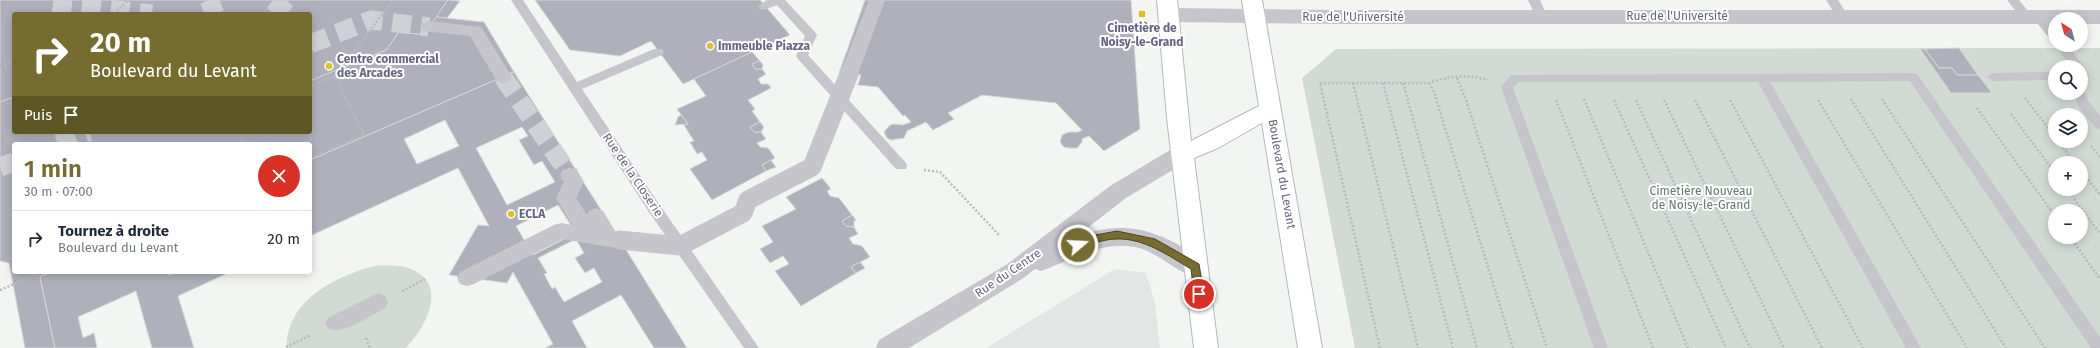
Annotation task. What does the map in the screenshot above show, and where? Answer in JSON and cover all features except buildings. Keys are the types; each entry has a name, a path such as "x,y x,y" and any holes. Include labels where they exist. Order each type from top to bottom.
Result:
{"main road":[{"path":"1168,8 1206,348"},
{"name":"Boulevard du Levant","path":"1253,8 1310,348"},
{"path":"1183,153 1210,142 1271,109"}],"street":[{"path":"468,278 562,231 680,246 743,213 748,200 812,167 877,0"},
{"name":"Rue de l'Université","path":"1168,8 1538,8 1842,16 2100,17"},
{"path":"429,26 475,31 503,77"},
{"name":"Rue du Centre","path":"888,348 1014,272 1118,192 1183,153"},
{"path":"570,175 574,182 566,198 589,235"},
{"path":"596,216 609,238"},
{"path":"1014,272 1090,240 1117,235 1151,242 1196,267"},
{"path":"336,323 358,319 378,302"}],"lane":[{"name":"Rue de la Closerie","path":"517,0 574,88 752,348"},
{"path":"764,6 778,0 811,35 802,56 901,166"},
{"path":"1832,0 1842,16"},
{"path":"2014,0 2048,31"},
{"path":"574,88 658,52"},
{"path":"1993,77 2048,76"},
{"path":"1601,348 1507,88 1515,78 1913,77 2098,348"},
{"path":"1762,78 1914,348"},
{"path":"2082,100 2083,104 2100,125"}],"path":[{"path":"116,12 128,0"},
{"path":"312,85 335,76 393,0"},
{"path":"0,66 12,62"},
{"path":"312,157 364,135 335,76"},
{"path":"1380,348 1320,83 1429,83 1440,78 1481,77 1507,88"},
{"path":"1837,77 2006,348"},
{"path":"1869,77 2045,348"},
{"path":"2010,77 2048,127"},
{"path":"1457,78 1466,100 1547,348"},
{"path":"1546,78 1652,348"},
{"path":"1575,78 1688,348"},
{"path":"1604,78 1726,348"},
{"path":"1625,78 1750,348"},
{"path":"1654,78 1784,348"},
{"path":"1684,78 1822,348"},
{"path":"1719,78 1864,348"},
{"path":"1804,78 1967,348"},
{"path":"1353,83 1418,348"},
{"path":"1383,83 1453,348"},
{"path":"1403,83 1477,348"},
{"path":"1429,83 1434,92 1513,348"},
{"path":"1977,108 2048,206"},
{"path":"2011,114 2048,164"},
{"path":"2063,148 2070,156"},
{"path":"901,166 940,172 1000,236"},
{"path":"2088,179 2100,195"},
{"path":"2072,196 2100,234"},
{"path":"2075,244 2100,279"},
{"path":"0,290 37,274"}],"shaded area":[{"path":"1115,269 1146,273 1155,303 1160,348 986,348"}],"green space":[{"name":"Cimetière Nouveau de Noisy-le-Grand","path":"2048,48 2048,52 2088,52 2088,48 2100,48 2100,348 1355,348 1302,78 1336,49"},
{"path":"378,265 400,266 416,271 426,280 431,290 431,301 428,314 415,338 406,348 287,348 289,331 295,316 305,303 317,292 347,275"}],"tunnel":[{"path":"209,0 214,12"},
{"path":"276,12 286,0"},
{"path":"53,3 134,12"},
{"path":"312,43 371,20 429,27"},
{"path":"503,77 570,175"},
{"path":"63,142 84,134"},
{"path":"0,167 12,163"}],"place":[{"name":"Cimetière de Noisy-le-Grand","path":"1142,14"},
{"name":"Immeuble Piazza","path":"710,46"},
{"name":"Centre commercial des Arcades","path":"329,66"},
{"name":"ECLA","path":"511,214"}],"route":[{"path":"1078,245 1090,240 1117,235 1151,242 1196,267 1199,294"}]}
